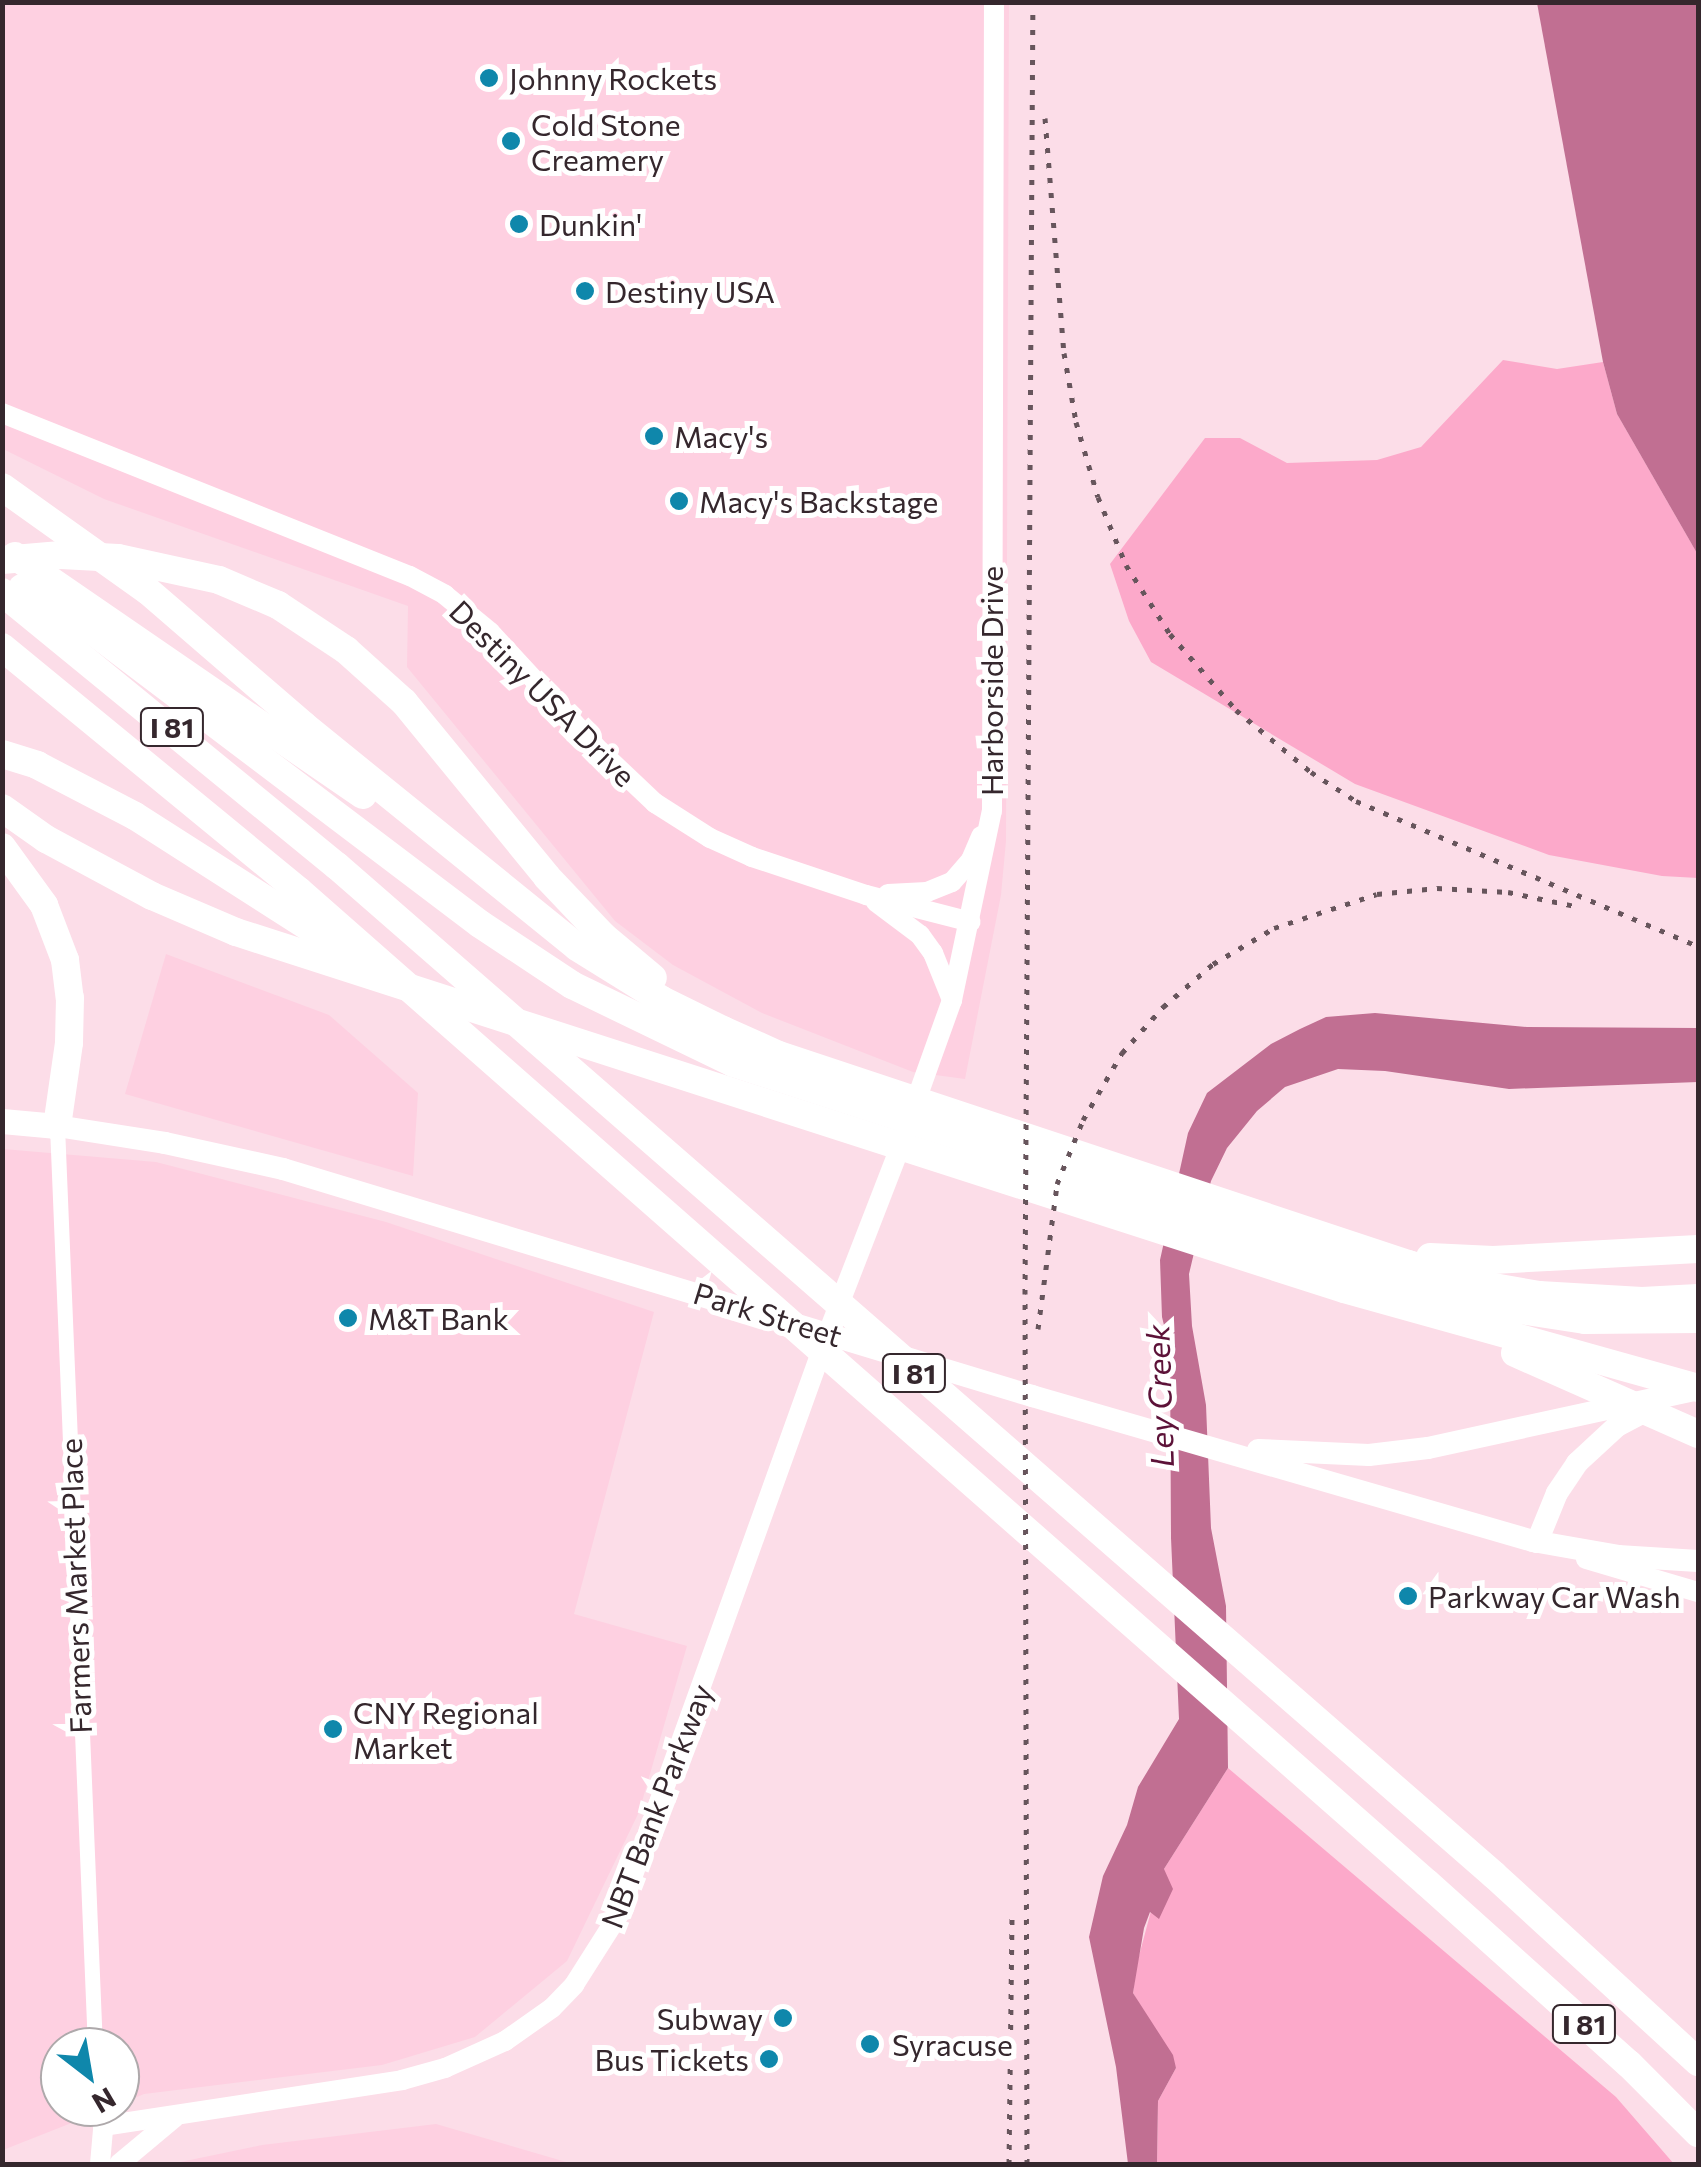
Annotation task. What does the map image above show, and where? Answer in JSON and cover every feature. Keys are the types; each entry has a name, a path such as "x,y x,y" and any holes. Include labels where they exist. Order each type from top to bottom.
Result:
{"highway":[{"path":"2,487 148,591 577,947 662,1000 722,1030"},
{"path":"2,548 505,890"},
{"path":"2,560 118,558 219,580 278,605 346,650 404,702 547,878 603,936 722,1030 812,1091"},
{"path":"2,577 77,619 480,924 572,985 733,1064 1352,1267 1474,1303 1566,1318 1698,1319"},
{"name":"I 81","path":"2,592 337,866 1494,1875 1698,2062"},
{"name":"I 81","path":"2,647 299,891 1467,1918 1698,2133"},
{"path":"2,754 37,765 136,816 418,998"},
{"path":"2,808 46,838 152,896 236,932 812,1091"},
{"path":"2,846 44,905 65,960 70,998 69,1044 57,1126"},
{"path":"1352,1267 1443,1259 1698,1249"},
{"path":"1352,1267 1408,1264 1539,1295 1642,1301 1698,1298"},
{"path":"1352,1267 1408,1308 1585,1369 1692,1390"},
{"path":"1585,1369 1692,1431"}],"main road":[{"name":"Park Street","path":"2,1121 165,1143 284,1169 1537,1542"},
{"path":"1219,1448 1370,1455 1428,1448 1692,1390"},
{"path":"1692,1390 1617,1426 1588,1450 1557,1493 1537,1542 1618,1556 1698,1560"}],"street":[{"name":"Harborside Drive","path":"828,1333 952,1000 992,811 994,2"},
{"name":"Destiny USA Drive","path":"2,413 410,576 445,595 532,673 600,751 655,803 752,858 866,895 971,922"},
{"path":"866,895 927,892 952,882 970,860 992,811"},
{"path":"866,895 920,935 934,953 952,1000"},
{"name":"Farmers Market Place","path":"57,1126 94,2027"},
{"name":"NBT Bank Parkway","path":"140,2115 180,2114 402,2080 445,2068 505,2041 552,2008 574,1985 619,1914 828,1333"},
{"name":"Park Street","path":"1537,1542 1698,1592"},
{"path":"119,2164 180,2114"},
{"name":"NBT Bank Parkway","path":"100,2164 101,2127"}],"shaded area":[{"path":"2,3 1009,3 1006,841 1001,895 965,1079 913,1072 762,1013 673,965 615,921 407,667 408,606 104,499 3,449"},
{"path":"1537,3 1698,3 1698,555 1617,414 1603,362"},
{"path":"1503,360 1557,369 1603,362 1617,414 1698,555 1698,878 1662,876 1549,855 1355,784 1151,662 1129,621 1110,564 1205,438 1240,438 1287,463 1377,460 1421,447"},
{"path":"166,954 329,1015 418,1093 413,1176 125,1094"},
{"path":"1375,1013 1527,1027 1698,1028 1698,1082 1509,1089 1385,1071 1338,1069 1285,1087 1257,1111 1227,1148 1211,1181 1189,1274 1192,1326 1206,1405 1211,1528 1226,1606 1228,1768 1164,1869 1173,1889 1159,1919 1150,1912 1144,1928 1133,1993 1173,2055 1176,2068 1158,2101 1157,2164 1128,2164 1116,2067 1089,1937 1103,1876 1127,1825 1138,1787 1179,1719 1171,1538 1170,1350 1162,1317 1160,1260 1188,1133 1207,1093 1271,1044 1300,1029 1326,1017"},
{"name":"CNY Regional Market","path":"3,1149 156,1162 386,1222 654,1312 574,1614 687,1646 639,1812 567,1961 475,2037 382,2065 140,2096 140,2027 40,2027 40,2127 61,2127 3,2150"},
{"path":"1228,1768 1616,2097 1674,2164 1157,2164 1158,2101 1176,2068 1133,1993 1136,1967 1151,1911 1159,1918 1164,1869"},
{"path":"436,2124 573,2164 171,2164 262,2145"}],"railway":[{"path":"1027,2164 1025,1294 1033,2"},
{"path":"1045,118 1064,353 1076,422 1098,497 1126,565 1170,634 1236,710 1311,772 1356,801 1698,946"},
{"path":"1038,1329 1057,1184 1083,1120 1122,1053 1163,1007 1213,964 1274,928 1377,894 1437,888 1508,892 1580,907"},
{"path":"1009,2164 1012,1911"}],"place":[{"name":"Johnny Rockets","path":"489,78"},
{"name":"Cold Stone Creamery","path":"511,141"},
{"name":"Dunkin'","path":"519,224"},
{"name":"Destiny USA","path":"585,291"},
{"name":"Macy's","path":"654,436"},
{"name":"Macy's Backstage","path":"679,501"},
{"name":"M&T Bank","path":"348,1318"},
{"name":"Parkway Car Wash","path":"1408,1596"},
{"name":"CNY Regional Market","path":"333,1729"},
{"name":"Subway","path":"783,2018"},
{"name":"Syracuse","path":"870,2044"},
{"name":"Bus Tickets","path":"769,2059"}],"water label":[{"name":"Ley Creek","path":"1159,1396"}]}
